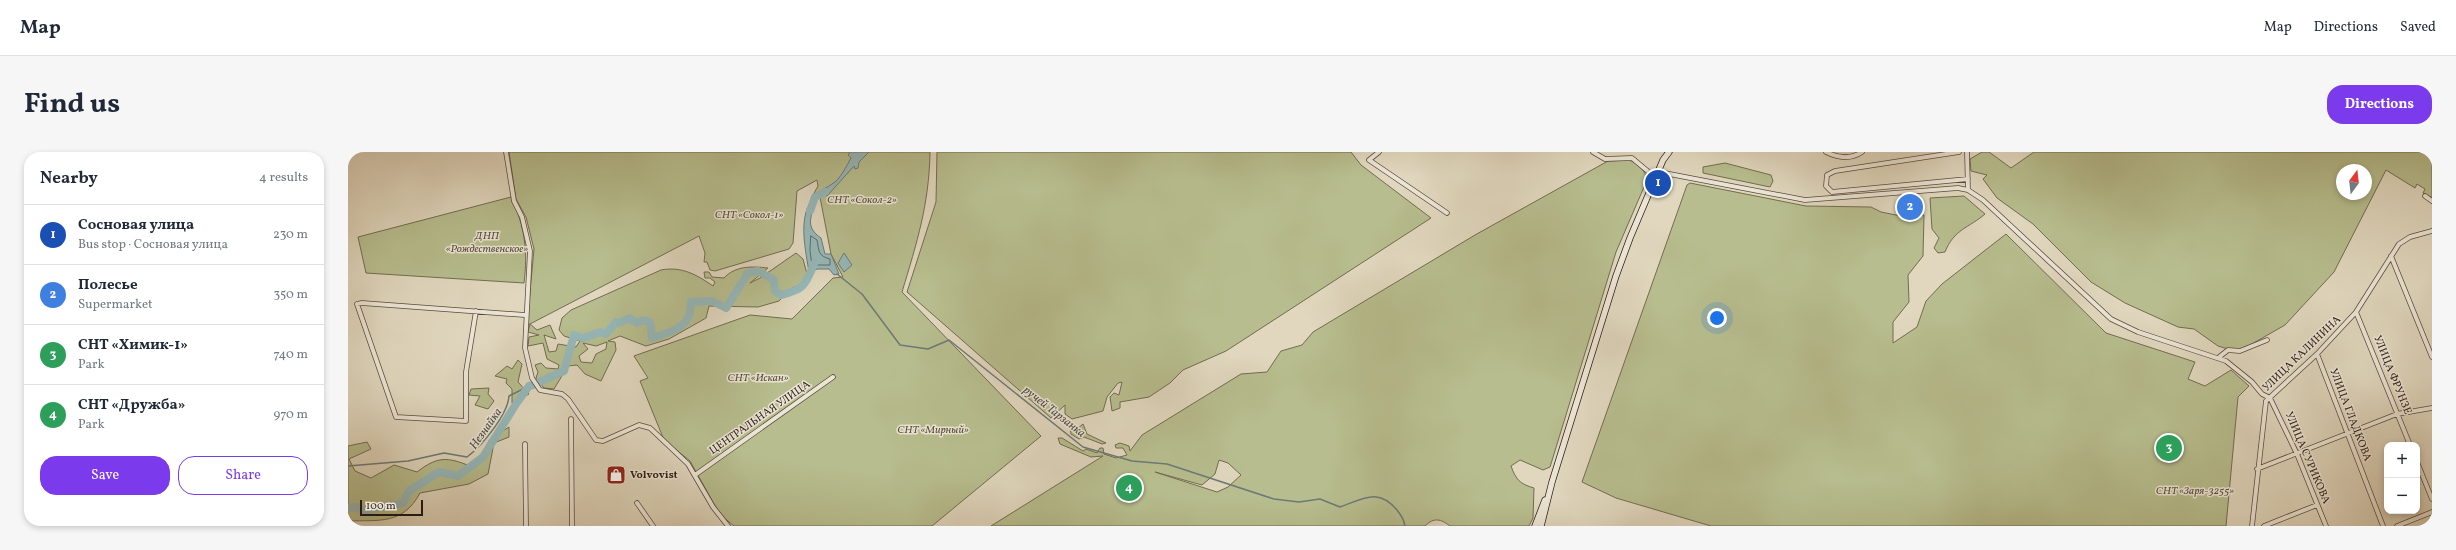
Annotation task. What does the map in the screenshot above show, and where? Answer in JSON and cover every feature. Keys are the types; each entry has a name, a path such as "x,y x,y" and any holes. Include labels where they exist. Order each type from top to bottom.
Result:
{"main road":[{"path":"1541,526 1552,483 1616,276 1632,233 1659,172 1663,160 1663,152"},
{"path":"1663,160 1670,152"},
{"path":"1535,526 1552,483"}],"street":[{"path":"506,152 514,201 522,217 530,251 524,340 528,366 532,378 540,390 567,398 595,439 598,441 603,441 639,425 647,426 686,461 696,474 713,507 728,526"},
{"path":"1379,152 1369,160 1447,213"},
{"path":"1593,152 1605,159 1632,158 1656,178"},
{"path":"1826,152 1836,156 1852,158 1862,152"},
{"path":"1959,152 1835,171 1827,175 1826,186 1832,192 1968,179"},
{"path":"1967,152 1968,191"},
{"path":"1659,172 1806,200 1958,188 1968,191 1983,200 2111,320 2131,330 2218,358 2233,366 2262,394 2270,398"},
{"path":"2425,196 2432,201"},
{"name":"УЛИЦА КАЛИНИНА","path":"2252,526 2257,469 2266,401 2317,354 2356,312 2391,256 2403,240 2432,231"},
{"path":"2391,256 2432,356"},
{"path":"476,311 466,372 466,421 396,417 357,304 362,303 476,311 525,315"},
{"name":"УЛИЦА ФРУНЗЕ","path":"2356,312 2409,442"},
{"path":"2218,358 2228,350 2240,352 2267,340"},
{"name":"УЛИЦА ГЛАДКОВА","path":"2317,354 2383,526"},
{"name":"ЦЕНТРАЛЬНАЯ УЛИЦА","path":"696,474 833,377"},
{"name":"УЛИЦА СУРИКОВА","path":"2270,398 2297,454 2326,526"},
{"path":"2257,469 2397,414 2432,408"},
{"path":"571,419 572,526"},
{"path":"525,444 526,526"},
{"path":"2420,469 2432,499"},
{"path":"637,503 653,526"},
{"path":"2264,526 2317,505"},
{"path":"2397,526 2432,512"}],"green space":[{"path":"509,152 930,152 925,206 902,292 1041,436 932,526 734,526 722,516 690,461 664,440 640,381 648,378 634,356 750,315 792,319 833,278 843,277 831,254 819,192 813,195 818,186 817,180 797,191 793,243 789,249 715,271 710,270 707,262 704,262 705,253 699,236 527,325 534,249 526,217 516,199"},
{"path":"937,152 1351,152 1361,165 1431,218 1226,351 1183,370 1170,383 1149,397 1120,402 1120,408 1112,411 1110,397 1114,393 1119,395 1122,382 1118,383 1107,397 1103,411 1072,419 1065,414 1065,405 1051,418 907,292 936,202"},
{"path":"1982,152 1989,152 2011,168 2034,152 2432,152 2432,198 2423,193 2425,189 2417,184 2415,188 2386,170 2372,197 2372,164 2336,164 2336,200 2371,200 2334,272 2285,325 2238,352 2218,346 2194,329 2178,327 2125,303 2091,282 2033,224 1997,198 1983,179 1987,175 1971,171 1970,159"},
{"path":"1608,161 1631,161 1643,170 1647,180 1616,252 1550,467 1543,470 1520,460 1511,466 1519,481 1534,488 1533,518 1529,526 1450,526 1444,522 1434,520 1425,526 991,526 1103,456 1091,457 1060,444 1058,438 1062,438 1083,451 1086,449 1097,453 1100,448 1103,448 1104,454 1116,458 1127,455 1123,448 1116,448 1115,445 1120,443 1129,446 1130,451 1142,435 1241,374 1267,372 1281,351 1302,345 1313,332 1475,235","holes":["1219,460 1228,463 1241,475 1228,487 1217,492 1155,472 1202,485 1215,474"]},
{"path":"1725,163 1771,175 1773,181 1770,187 1703,173 1703,167"},
{"name":"СНТ «Заря-3255»","path":"1690,183 1806,206 1871,207 1881,212 1901,216 1924,215 1923,256 1908,275 1909,302 1893,322 1893,343 1917,327 1926,301 1942,284 2006,234 2106,333 2195,362 2188,379 2205,386 2231,370 2249,386 2238,397 2226,526 1711,526 1616,498 1582,482 1687,185"},
{"path":"1964,196 1985,214 1957,234 1945,252 1938,253 1934,248 1939,238 1932,229 1930,198"},
{"name":"ДНП «Рождественское»","path":"511,197 520,219 524,239 526,260 524,283 366,273 358,237"},
{"path":"796,253 803,259 807,274 802,284 792,288 779,301 758,307 709,306 706,318 669,339 646,346 620,336 608,341 615,342 616,350 601,381 585,374 577,365 568,366 554,389 544,388 536,378 538,372 535,365 541,363 546,368 558,369 559,365 547,359 543,343 528,346 529,337 539,335 528,332 530,324 537,330 550,325 556,339 544,335 549,352 556,351 558,344 576,347 580,341 564,336 559,330 562,318 571,310 661,270 676,269 689,272 713,286 715,282 710,278 705,278 704,272 709,272 712,277 724,278 728,274 738,269 756,267 768,268 750,283 760,278","holes":["607,342 606,349 596,354 592,363 581,362 579,356 588,349 583,343 596,346"]},
{"path":"518,360 522,364 518,382 529,394 512,403 512,389 506,383 507,379 495,376 507,366 512,369"},
{"path":"489,388 488,394 494,401 488,409 475,405 480,396 469,395 471,389"},
{"path":"1083,424 1087,434 1106,443 1102,444 1084,437 1079,439 1071,434 1070,427 1078,428"},
{"path":"509,427 509,437 494,443 488,474 469,484 420,493 406,511 398,516 380,520 348,521 348,446 367,442 371,449 349,459 355,471 371,478 394,465 417,472 432,462 439,460 452,460 475,468 490,439"}],"water":[{"path":"850,152 869,152 859,162 858,168 855,169 854,166 827,196 823,194 817,197 816,195 818,193 835,182 840,176 851,158 848,155"},
{"path":"811,201 815,202 810,222 811,226 816,234 821,238 825,254 831,254 839,274 834,275 829,269 817,269 809,273 804,227 807,209"},
{"path":"844,253 852,265 844,272 838,263"}],"waterway":[{"name":"Незнайка","path":"810,211 815,197 825,192"},
{"name":"Незнайка","path":"537,383 564,371 574,335 583,338 601,332 606,334 616,322 619,323 629,318 637,323 643,320 650,322 652,338 668,333 685,323 691,310 691,302 712,301 726,308 748,273 758,271 774,280 775,291 781,295 800,288 806,281 814,264"},
{"name":"ручей Тарзанка","path":"837,274 862,294 900,345 928,349 949,340 1083,447 1132,461 1167,464 1274,499 1299,502 1320,499 1340,507 1363,498 1377,497 1390,503 1397,510 1402,517 1405,526"},
{"name":"Незнайка","path":"348,508 356,507 363,511 403,503 409,491 439,472 458,476 483,457 516,404 529,386 533,385"},
{"name":"Незнайка","path":"348,466 408,461 444,453 467,457 487,438 504,412 509,396 529,386"}],"place":[{"name":"Сосновая улица","path":"1658,183"},
{"name":"Полесье","path":"1910,207"},
{"name":"СНТ «Химик-1»","path":"2169,448"},
{"name":"Volvovist","path":"616,475"},
{"name":"СНТ «Дружба»","path":"1129,488"}],"park label":[{"name":"СНТ «Сокол-2»","path":"862,200"},
{"name":"СНТ «Сокол-1»","path":"749,215"},
{"name":"СНТ «Искан»","path":"758,378"},
{"name":"СНТ «Мирный»","path":"933,430"}]}
